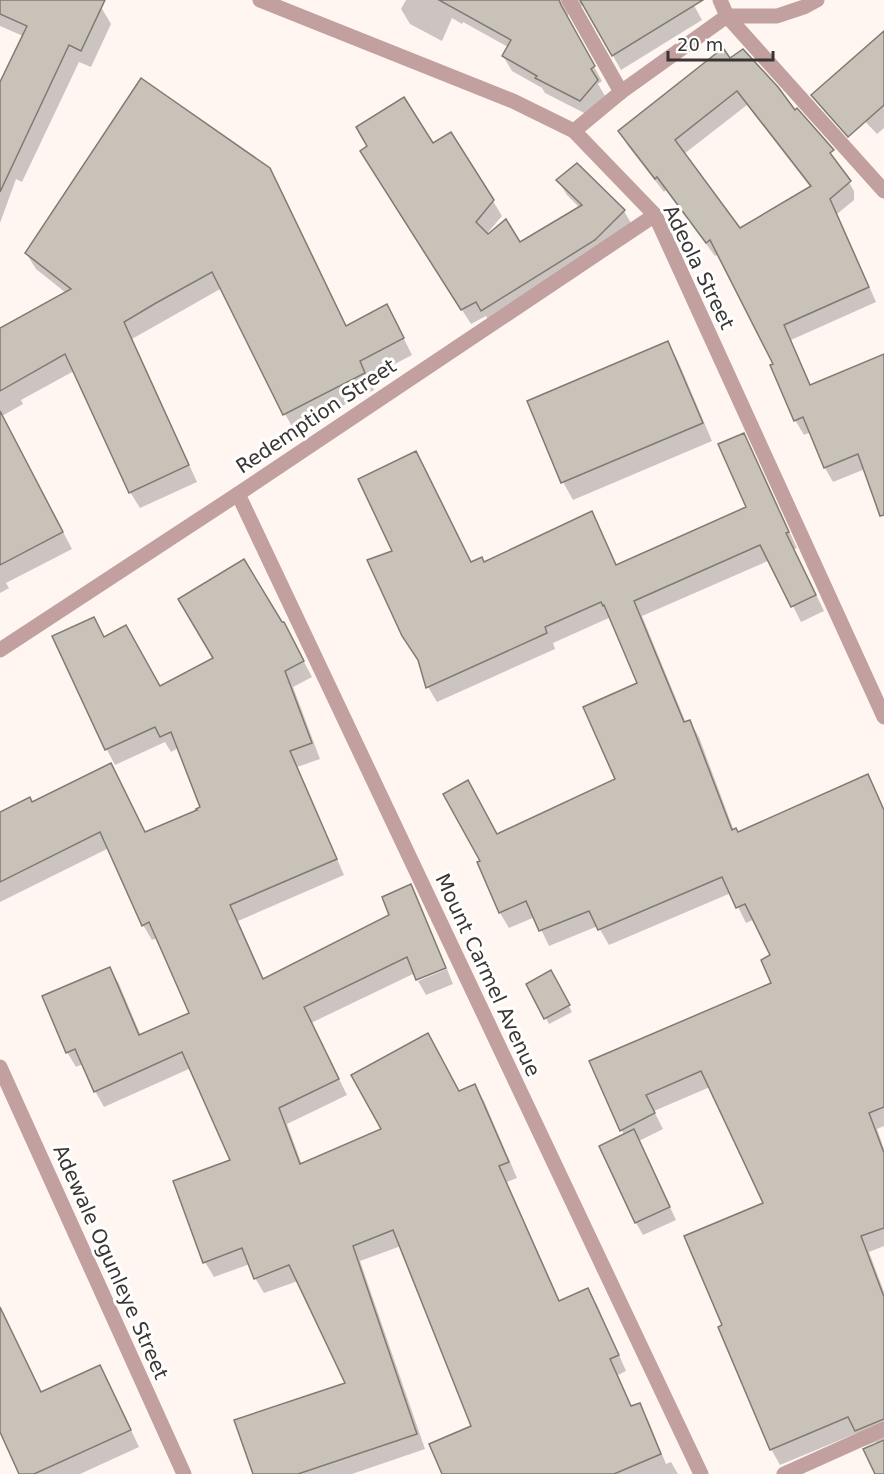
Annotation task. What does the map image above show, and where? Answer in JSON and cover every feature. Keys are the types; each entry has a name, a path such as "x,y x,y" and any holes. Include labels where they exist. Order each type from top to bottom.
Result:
{"street":[{"name":"Adeola Street","path":"260,0 513,101 574,131 655,215 884,717"},
{"path":"569,0 621,92"},
{"path":"720,0 727,16 884,191"},
{"path":"574,131 621,92 727,16 777,16 817,0"},
{"name":"Redemption Street","path":"0,650 655,215"},
{"name":"Mount Carmel Avenue","path":"238,494 701,1474"},
{"name":"Adewale Ogunleye Street","path":"0,1067 184,1474"},
{"path":"784,1474 884,1429"}],"building":[{"path":"0,0 105,0 81,51 69,45 0,192 0,82 27,26 0,14"},
{"path":"439,0 559,0 595,66 591,69 598,80 580,101 535,78 537,76 502,56 511,40"},
{"path":"580,0 703,0 612,56"},
{"path":"884,31 884,105 848,137 811,95"},
{"path":"723,48 730,58 743,49 778,87 795,110 797,108 834,150 830,153 851,181 830,199 869,287 784,325 810,385 884,354 884,515 880,516 858,454 824,468 803,417 794,421 770,365 773,364 710,240 706,243 657,177 655,179 618,131","holes":["737,91 811,186 740,228 675,140"]},
{"path":"141,78 270,168 346,326 387,304 404,338 360,361 365,373 283,415 212,272 156,303 124,322 189,465 129,493 65,354 0,391 0,328 71,289 25,253"},
{"path":"404,97 433,143 451,132 494,200 476,222 488,234 506,219 520,242 582,205 556,180 577,163 625,210 595,240 481,311 476,302 461,310 360,151 367,146 356,127"},
{"path":"668,341 703,423 561,483 527,401"},
{"path":"0,411 63,532 0,565"},
{"path":"744,433 789,532 786,533 816,595 791,607 760,545 634,601 684,722 690,720 732,830 736,828 738,832 868,774 884,810 884,1107 869,1113 884,1153 884,1228 861,1236 884,1297 884,1419 855,1431 848,1417 770,1450 718,1327 722,1325 684,1236 763,1203 701,1071 646,1095 655,1113 620,1131 589,1061 771,983 761,960 770,955 745,904 736,908 722,877 598,930 589,911 539,931 526,901 499,913 477,862 480,861 443,794 468,780 497,834 615,779 583,707 637,683 601,602 545,627 547,633 426,688 418,660 402,636 367,560 392,551 358,479 416,451 471,562 482,557 484,562 592,511 616,565 746,507 718,444"},
{"path":"244,559 284,622 304,661 285,671 312,743 290,751 337,859 230,905 263,979 389,915 382,897 411,884 446,968 416,980 407,957 304,1007 339,1079 279,1108 300,1164 381,1129 351,1075 428,1033 459,1091 475,1084 509,1162 499,1166 559,1301 588,1288 619,1355 610,1359 631,1406 640,1403 661,1454 614,1474 442,1474 429,1444 471,1426 393,1230 353,1246 417,1434 298,1474 253,1474 234,1420 345,1383 289,1265 254,1279 242,1248 203,1263 173,1181 230,1160 182,1052 94,1092 75,1049 66,1053 42,996 110,967 139,1035 189,1013 149,922 142,926 100,832 0,882 0,812 30,797 32,802 111,763 145,832 200,807 171,732 160,737 155,727 105,750 52,636 94,617 104,637 126,625 160,686 213,658 178,599"},
{"path":"551,970 570,1005 544,1019 526,984"},
{"path":"634,1129 670,1207 635,1223 599,1146"},
{"path":"0,1307 41,1392 100,1365 131,1430 34,1474 19,1474 0,1432"},
{"path":"884,1440 884,1474 875,1474 863,1449"}]}
